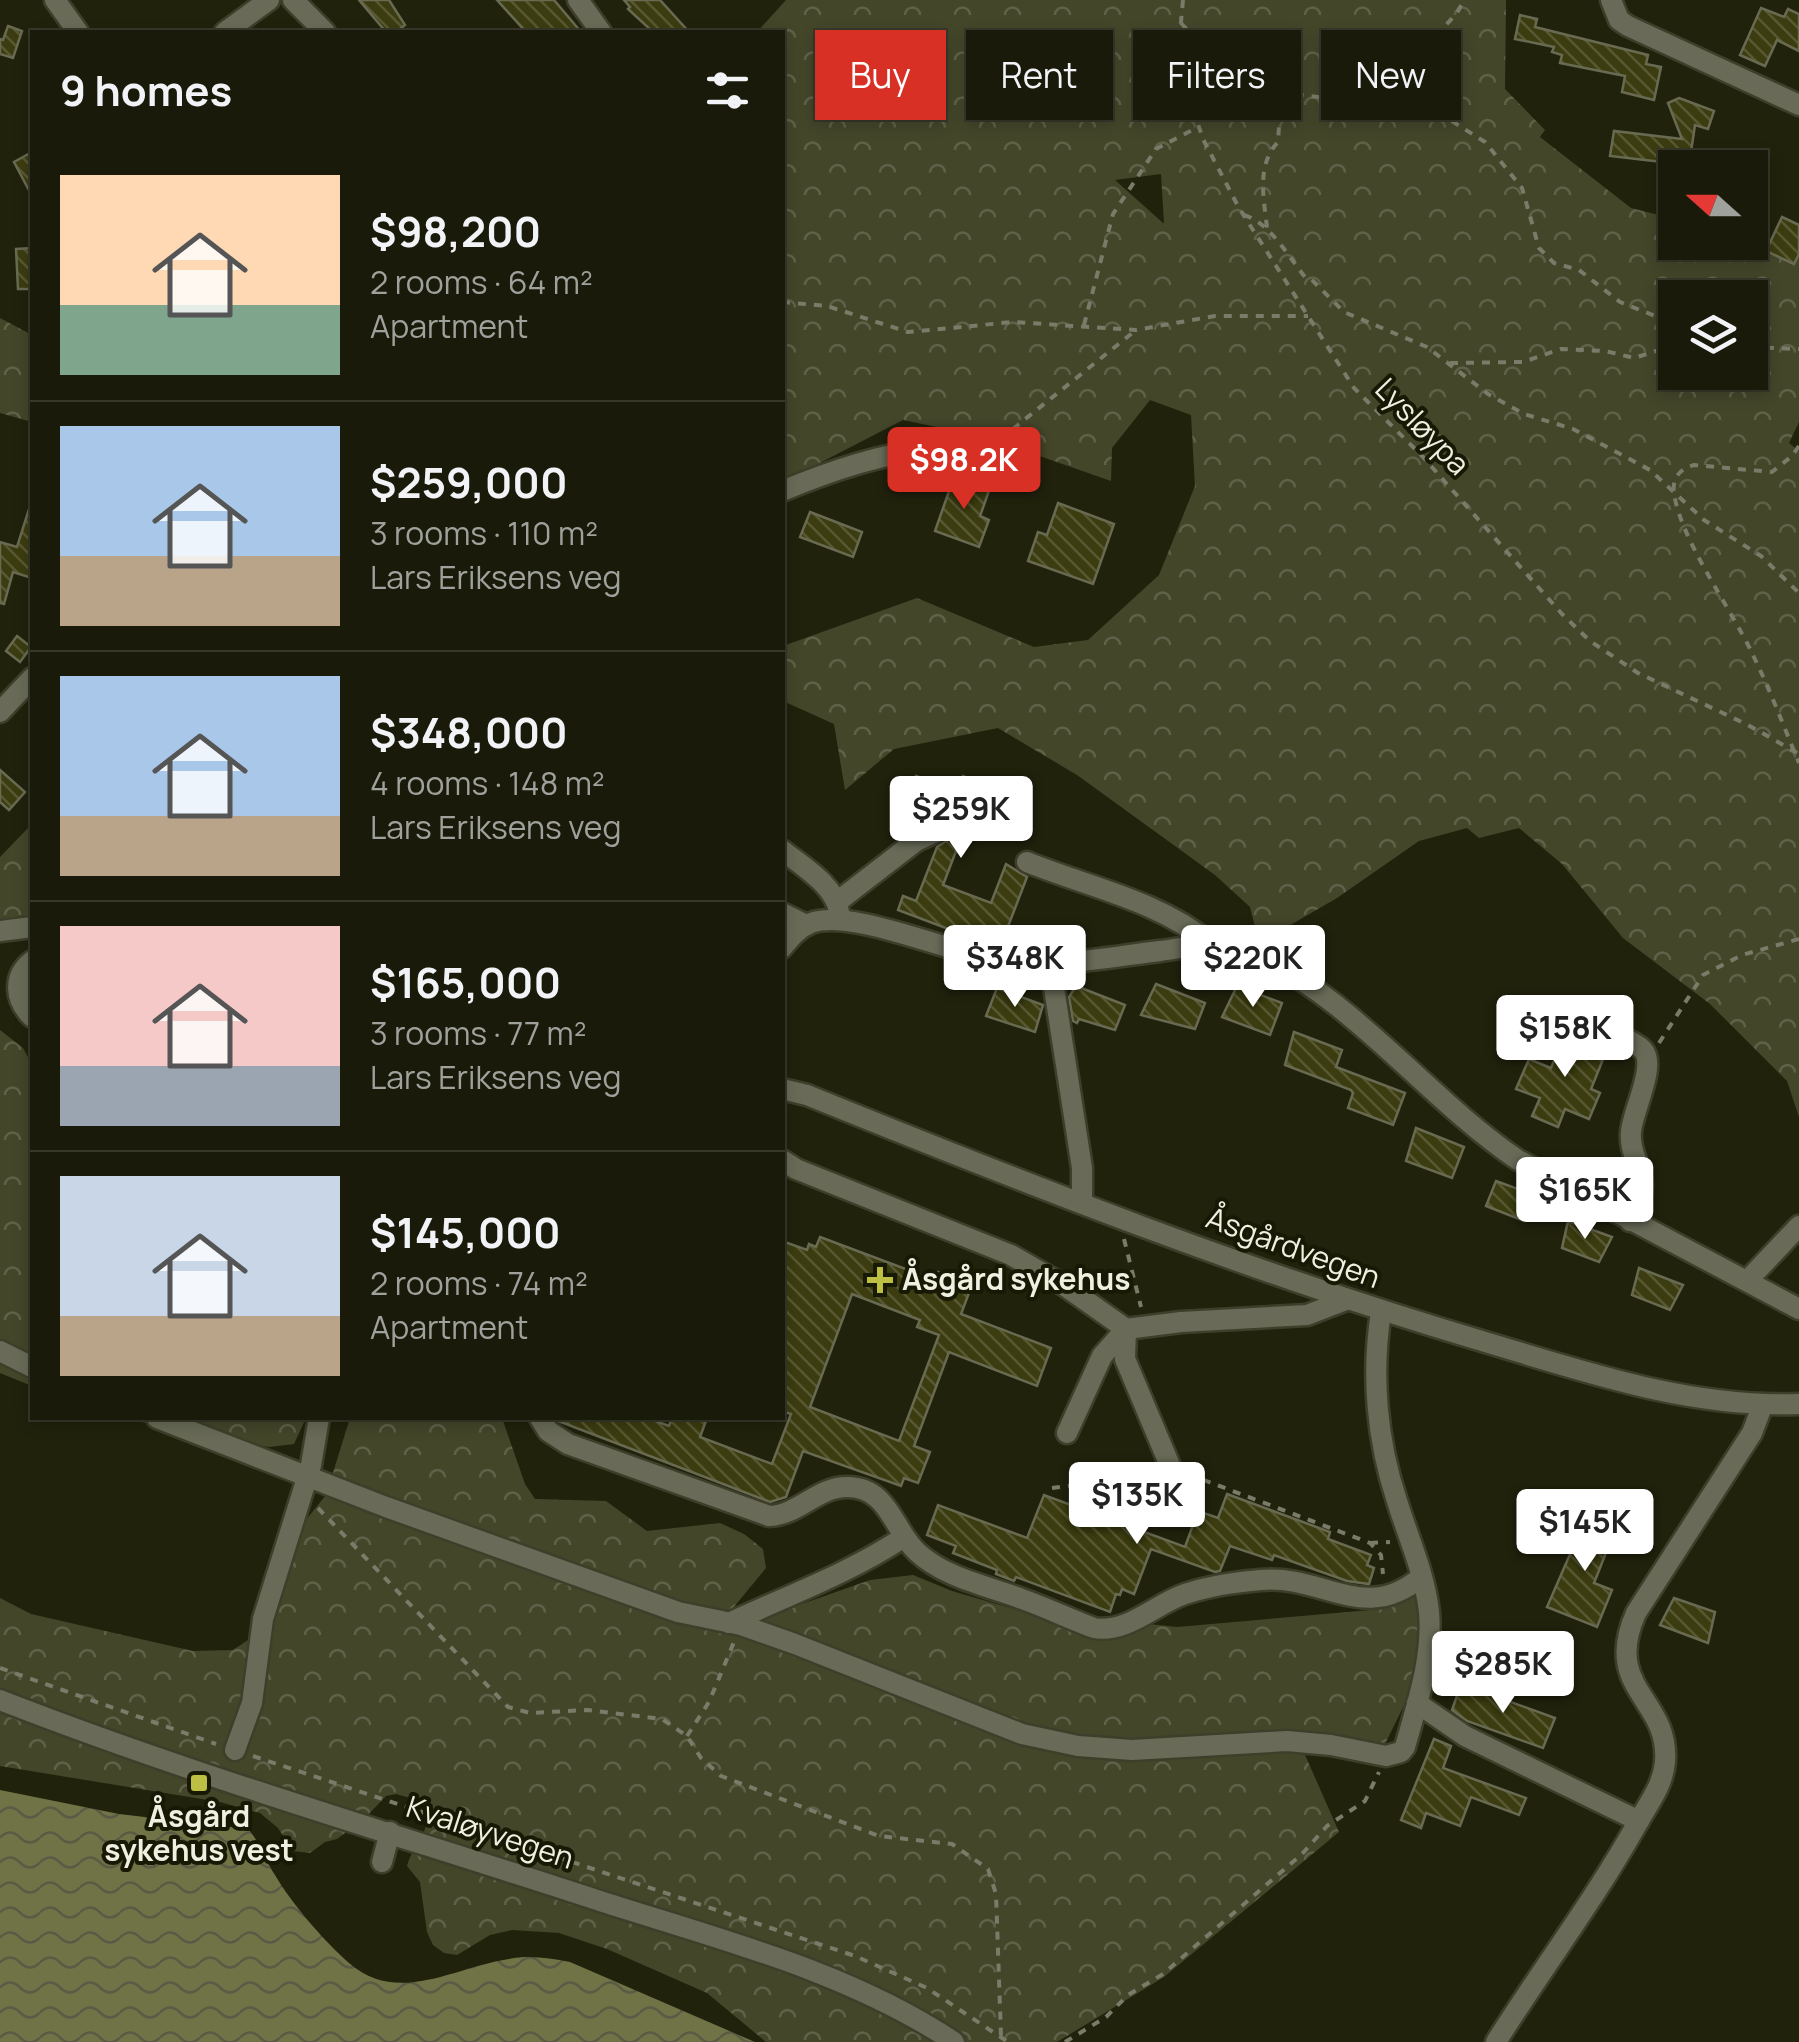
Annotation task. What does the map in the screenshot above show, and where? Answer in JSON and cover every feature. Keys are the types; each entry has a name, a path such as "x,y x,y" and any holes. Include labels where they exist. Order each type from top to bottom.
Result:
{"street":[{"path":"55,0 77,30"},
{"path":"229,30 270,0"},
{"path":"293,0 324,30"},
{"path":"578,0 600,30"},
{"path":"1611,0 1619,20 1628,26 1799,104"},
{"path":"785,490 906,452 927,451 955,458 998,475"},
{"path":"0,712 30,680"},
{"path":"785,945 806,926 839,910 916,842 936,832"},
{"path":"785,853 826,887 839,910 1004,962 1050,962 1210,943 1243,949 1308,986 1380,1040 1494,1144 1556,1182 1799,1309"},
{"path":"1026,862 1167,915 1210,943"},
{"path":"785,915 806,926"},
{"path":"0,930 30,927"},
{"path":"1050,962 1081,1164 1082,1202"},
{"path":"30,963 9,981 30,1015"},
{"path":"1586,1026 1632,1043 1643,1050 1648,1060 1648,1075 1630,1134 1642,1195 1630,1222"},
{"name":"Åsgårdvegen","path":"785,1090 1381,1312 1636,1386 1704,1400 1799,1404"},
{"path":"785,1162 1011,1255 1136,1328"},
{"path":"1747,1281 1799,1226"},
{"path":"1067,1433 1102,1356 1136,1328 1307,1314 1346,1300"},
{"path":"163,1420 306,1481 678,1612 735,1624 823,1654 994,1725 1066,1744 1132,1750 1308,1742 1386,1756 1402,1752 1405,1747 1430,1628 1421,1577 1387,1469 1382,1440 1376,1374 1381,1312"},
{"path":"1136,1328 1125,1359 1171,1468 1164,1491"},
{"path":"0,1351 30,1367"},
{"path":"1496,2042 1660,1785 1665,1746 1660,1728 1626,1666 1627,1638 1636,1613 1752,1433 1763,1404"},
{"path":"234,1750 252,1704 263,1620 306,1481 319,1420"},
{"path":"541,1420 552,1435 568,1444 769,1516 792,1512 834,1489 850,1487 866,1492 888,1507 904,1537 931,1564 1104,1630 1128,1623 1186,1594 1266,1579 1286,1580 1366,1600 1397,1593 1421,1577"},
{"path":"735,1624 796,1591 850,1571 904,1537"},
{"name":"Kvaløyvegen","path":"0,1700 208,1774 795,1965 890,2005 954,2042"},
{"path":"1417,1703 1465,1736 1639,1821"},
{"path":"382,1862 390,1832"}],"path":[{"name":"Lysløypa","path":"1183,0 1179,44 1184,83 1209,153 1354,388 1590,641 1638,673 1797,753"},
{"path":"1439,30 1464,0"},
{"path":"1181,23 1188,30"},
{"path":"1267,229 1264,166 1268,152 1278,142 1279,126 1274,120"},
{"path":"1450,120 1485,142 1522,188 1539,248 1554,264 1579,270 1620,302 1658,317"},
{"path":"1084,325 1113,214 1156,150 1199,126"},
{"path":"1244,215 1255,218 1267,229 1305,277 1344,312 1427,348 1488,394 1524,414 1614,448 1650,470 1704,520 1762,556 1799,593"},
{"path":"785,303 826,306 908,332 1012,322 1136,330 1215,316 1308,316"},
{"path":"955,458 991,448 1136,330"},
{"path":"1768,348 1799,349"},
{"path":"1447,362 1523,362 1561,349 1605,351 1634,358 1658,350"},
{"path":"1799,446 1772,472 1694,465 1685,468 1674,481 1674,494 1684,525 1753,654 1799,763"},
{"path":"1648,1060 1703,975 1742,956 1799,939"},
{"path":"1118,1216 1136,1328"},
{"path":"1052,1488 1085,1484 1100,1468"},
{"path":"1171,1468 1370,1543 1382,1555 1381,1599"},
{"path":"306,1481 322,1516 508,1708 530,1713 587,1710 662,1719 688,1736 701,1758 721,1776 878,1836 952,1844 988,1868 996,1894 1001,2036"},
{"path":"688,1736 709,1702 735,1624"},
{"path":"0,1668 234,1750 855,1956 927,1988 1008,2042"},
{"path":"162,1741 172,1729"},
{"path":"1065,2042 1164,1974 1288,1866 1327,1826 1365,1801 1386,1756"}],"green space":[{"path":"786,0 1506,0 1505,89 1545,130 1540,137 1631,208 1658,215 1658,260 1768,260 1768,242 1799,250 1799,422 1789,443 1799,451 1799,1117 1787,1081 1710,1004 1623,938 1562,864 1519,828 1479,838 1467,828 1419,841 1337,898 1259,943 1250,907 1215,875 1077,775 998,728 894,749 845,790 834,724 785,702 785,645 917,598 1034,647 1088,640 1159,575 1195,486 1191,415 1150,400 1112,448 1111,481 985,437 903,420 785,481 785,30 759,30","holes":["1161,174 1164,223 1115,180"]},
{"path":"0,318 30,334 30,421 0,413"},
{"path":"30,826 30,927 0,940 0,857"},
{"path":"0,1030 23,1048 30,1061 30,1385 0,1373"},
{"path":"131,1420 305,1420 294,1444 269,1447"},
{"path":"349,1420 503,1420 525,1484 535,1499 606,1501 647,1531 720,1523 744,1534 763,1549 766,1568 728,1614 742,1625 870,1580 913,1575 1017,1610 1177,1627 1382,1609 1419,1592 1423,1626 1416,1681 1384,1746 1298,1739 1339,1832 1164,1977 1057,2042 766,2042 707,1993 607,1949 559,1933 512,1930 490,1935 457,1955 444,1953 433,1945 427,1932 420,1882 407,1866 423,1833 429,1809 414,1799 396,1794 386,1796 363,1820 310,1853 293,1851 278,1828 260,1813 220,1802 0,1766 0,1598 31,1614 193,1651 233,1650 251,1638 267,1568 326,1495"}],"water":[{"path":"0,1790 119,1814 248,1829 299,1910 349,1963 368,1976 407,1983 517,1958 570,1962 755,2042 0,2042"}],"building":[{"path":"359,0 389,0 405,25 399,30 384,30"},
{"path":"497,0 554,0 579,30 524,30"},
{"path":"624,0 660,0 687,30 651,30"},
{"path":"1761,8 1784,17 1788,9 1799,14 1799,51 1777,40 1765,66 1740,55"},
{"path":"1520,15 1537,19 1535,27 1648,55 1646,64 1661,67 1654,100 1622,92 1625,76 1560,63 1562,55 1552,52 1554,47 1515,39"},
{"path":"8,26 22,31 13,58 0,54 0,39 3,40"},
{"path":"1679,98 1714,111 1708,129 1695,125 1691,150 1658,150 1658,161 1610,156 1614,131 1682,139 1668,103"},
{"path":"30,153 30,192 14,162"},
{"path":"1782,217 1799,225 1799,254 1794,264 1768,252"},
{"path":"30,248 30,289 18,289 16,249"},
{"path":"954,477 990,488 980,516 989,520 979,547 935,531"},
{"path":"1058,503 1114,524 1093,584 1028,561 1038,532 1047,535"},
{"path":"29,509 30,577 13,572 4,604 0,603 0,542 17,547"},
{"path":"810,512 862,532 853,557 800,537"},
{"path":"17,636 30,646 20,662 6,651"},
{"path":"0,770 25,792 9,810 0,802"},
{"path":"916,776 957,791 963,776 1011,794 1001,822 966,809 953,844 958,846 943,885 991,903 1006,864 1027,877 1004,937 984,930 980,941 898,910 903,896 916,901 937,847 949,834 943,820 928,820 903,811"},
{"path":"1156,984 1205,1003 1195,1029 1141,1015"},
{"path":"1076,986 1125,1005 1115,1030 1079,1019 1077,1023 1073,1021 1069,997"},
{"path":"1237,986 1282,1003 1270,1035 1222,1017"},
{"path":"997,988 1043,1005 1035,1032 986,1016"},
{"path":"1568,1027 1583,1039 1608,1047 1591,1089 1600,1093 1589,1119 1565,1109 1558,1127 1532,1116 1540,1098 1516,1089 1529,1059 1551,1068"},
{"path":"1294,1032 1342,1050 1336,1067 1405,1093 1393,1125 1348,1108 1351,1090 1285,1065"},
{"path":"1416,1128 1464,1147 1452,1178 1406,1161"},
{"path":"1496,1181 1537,1196 1524,1221 1486,1206"},
{"path":"1568,1221 1612,1237 1599,1262 1562,1248"},
{"path":"820,1237 935,1280 938,1272 972,1285 961,1314 1051,1348 1037,1386 949,1352 914,1446 930,1452 918,1483 904,1478 901,1486 803,1451 786,1497 770,1502 558,1421 652,1420 669,1426 671,1420 706,1420 700,1437 772,1464 791,1414 785,1412 785,1242 807,1250 809,1244 816,1247","holes":["852,1294 920,1320 917,1327 939,1335 899,1441 810,1407"]},
{"path":"1639,1268 1683,1285 1670,1310 1632,1295"},
{"path":"1227,1494 1330,1532 1328,1539 1371,1555 1367,1565 1374,1568 1369,1584 1230,1546 1220,1571 1215,1572 1151,1549 1134,1594 1122,1589 1120,1595 1116,1594 1110,1612 1016,1577 1014,1581 996,1574 997,1570 953,1553 956,1546 927,1535 938,1505 1027,1538 1044,1495 1185,1547 1198,1511 1218,1518"},
{"path":"1588,1513 1617,1525 1594,1583 1612,1590 1597,1627 1547,1607"},
{"path":"1674,1598 1715,1612 1708,1643 1660,1625"},
{"path":"1461,1684 1555,1718 1543,1748 1467,1721 1452,1710"},
{"path":"1434,1739 1451,1746 1443,1768 1526,1798 1519,1815 1471,1797 1460,1826 1426,1813 1421,1828 1401,1820"}],"place":[{"name":"Åsgård sykehus","path":"880,1280"},
{"name":"Åsgård sykehus vest","path":"199,1783"}]}
